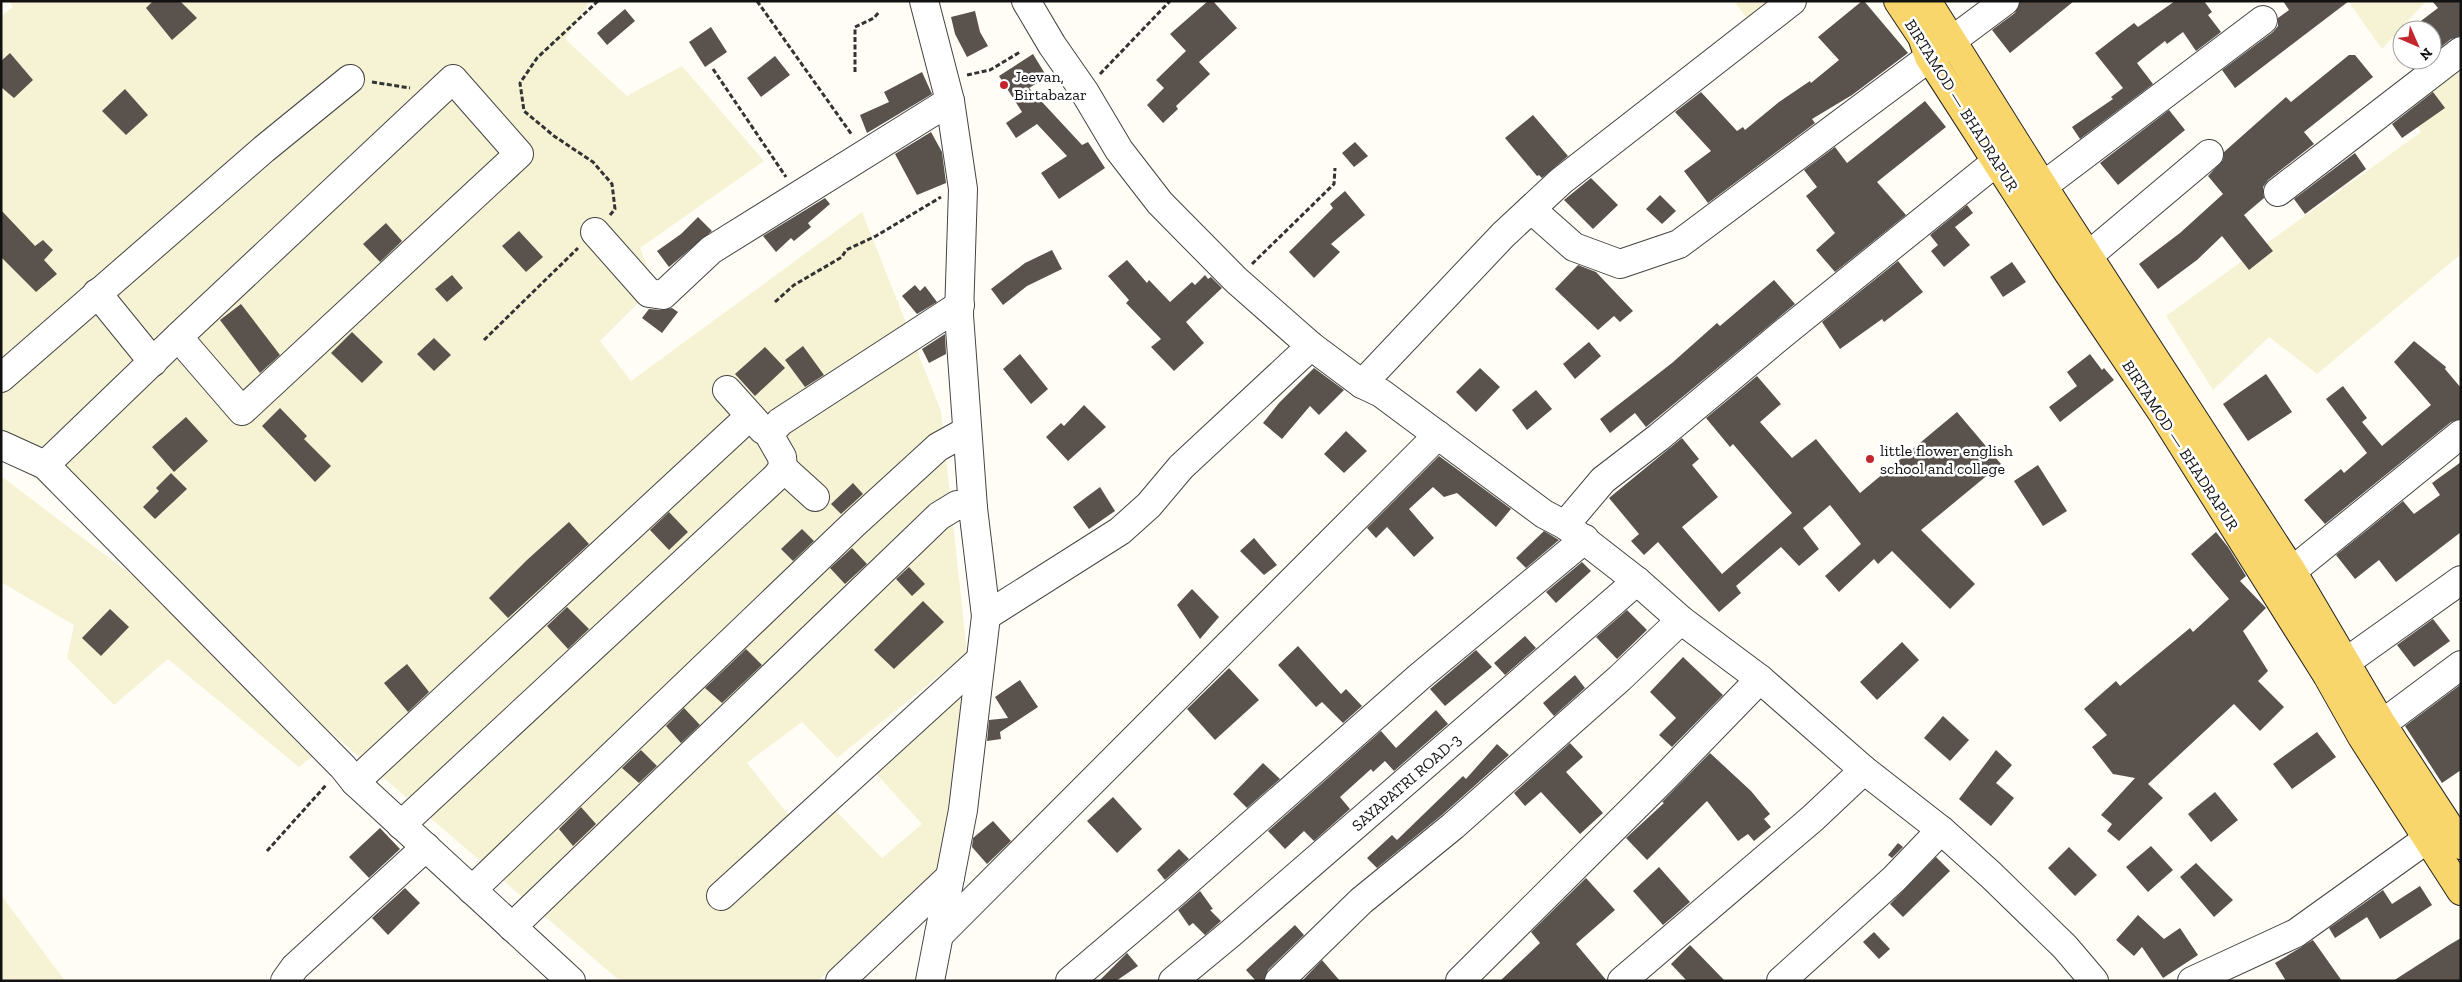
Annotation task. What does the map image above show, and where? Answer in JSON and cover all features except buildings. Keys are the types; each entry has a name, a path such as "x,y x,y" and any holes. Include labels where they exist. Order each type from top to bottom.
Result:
{"main road":[{"name":"BIRTAMOD — BHADRAPUR","path":"1898,1 1922,38 1929,58 1996,162 2112,315 2292,571 2382,724 2461,845"},
{"name":"BIRTAMOD — BHADRAPUR","path":"1927,1 2088,256 2112,315 2163,414 2271,584 2327,675 2362,737 2461,891"}],"street":[{"path":"924,1 947,91 963,190 960,305 973,508 986,616 963,810 930,981"},
{"path":"1026,1 1052,45 1084,90 1119,150 1160,203 1236,280 1311,346 1362,384 1381,393 1544,514 1575,532 1637,581 1682,620 1760,679 1864,770 1941,830 1991,875 2065,947 2094,981"},
{"path":"1362,384 1503,235 1561,181 1792,1"},
{"path":"1531,209 1574,247 1620,264 1679,244 2005,1"},
{"path":"2043,186 2263,20"},
{"path":"2278,192 2461,51"},
{"path":"1,378 264,149 350,79"},
{"path":"45,465 178,337 453,79 519,154 242,411 178,337"},
{"path":"595,232 649,293 663,295 712,250 865,154 947,91"},
{"path":"2088,256 2209,154"},
{"path":"1070,981 1175,892 1419,677 1575,532 1603,480 1659,438 1792,326 1996,162"},
{"path":"97,293 152,362"},
{"path":"770,438 772,431 780,422 960,305"},
{"path":"986,616 1120,531 1149,505 1200,448 1311,346"},
{"path":"727,390 770,438 782,457 783,468 815,497"},
{"path":"349,775 750,416"},
{"path":"472,890 938,446 967,431"},
{"path":"2292,571 2461,434"},
{"path":"939,935 1438,435"},
{"path":"1,445 45,465 349,775 571,981"},
{"path":"401,824 769,484 783,468"},
{"path":"512,927 939,516 958,505 973,508"},
{"path":"2346,662 2461,580"},
{"name":"SAYAPATRI ROAD-3","path":"1173,981 1230,934 1637,581"},
{"path":"1279,981 1361,901 1452,826 1620,678 1682,620"},
{"path":"721,896 980,660"},
{"path":"2382,724 2461,665"},
{"path":"1460,981 1659,783 1760,679"},
{"path":"1622,981 1813,818 1864,770"},
{"path":"1782,981 1894,879 1941,830"},
{"path":"2192,981 2296,933 2428,839"},
{"path":"285,981 295,966 426,847"},
{"path":"840,981 950,877"}],"path":[{"path":"484,340 595,232 615,208 612,184 593,162 554,136 524,111 520,83 537,58 598,1"},
{"path":"757,1 865,154"},
{"path":"1084,90 1170,1"},
{"path":"855,72 855,28 874,18 879,12"},
{"path":"947,91 990,70 1020,52"},
{"path":"713,69 792,186 797,197"},
{"path":"350,79 438,93"},
{"path":"1236,280 1334,184 1335,168"},
{"path":"774,302 794,285 842,257 846,250 876,236 938,199 963,190"},
{"path":"267,852 349,775"}],"shaded area":[{"path":"9,1 590,1 565,39 627,96 682,66 764,161 640,248 655,286 600,341 631,381 862,212 941,411 967,653 837,758 802,722 747,763 802,832 831,806 882,858 922,824 871,768 970,682 953,795 938,868 818,981 620,981 1,449 1,16 13,7"},
{"path":"1734,1 1773,1 1749,21"},
{"path":"2348,1 2426,1 2409,20 2392,20 2392,38 2382,49"},
{"path":"2461,70 2461,254 2317,374 2269,337 2213,390 2166,316 2421,132 2406,110"},
{"path":"1,476 200,627 324,748 299,767 168,659 114,705 67,658 74,625 1,582"},
{"path":"1,895 65,981 1,981"}],"place":[{"name":"Jeevan, Birtabazar","path":"1004,85"},
{"name":"little flower english school and college","path":"1870,459"}]}
